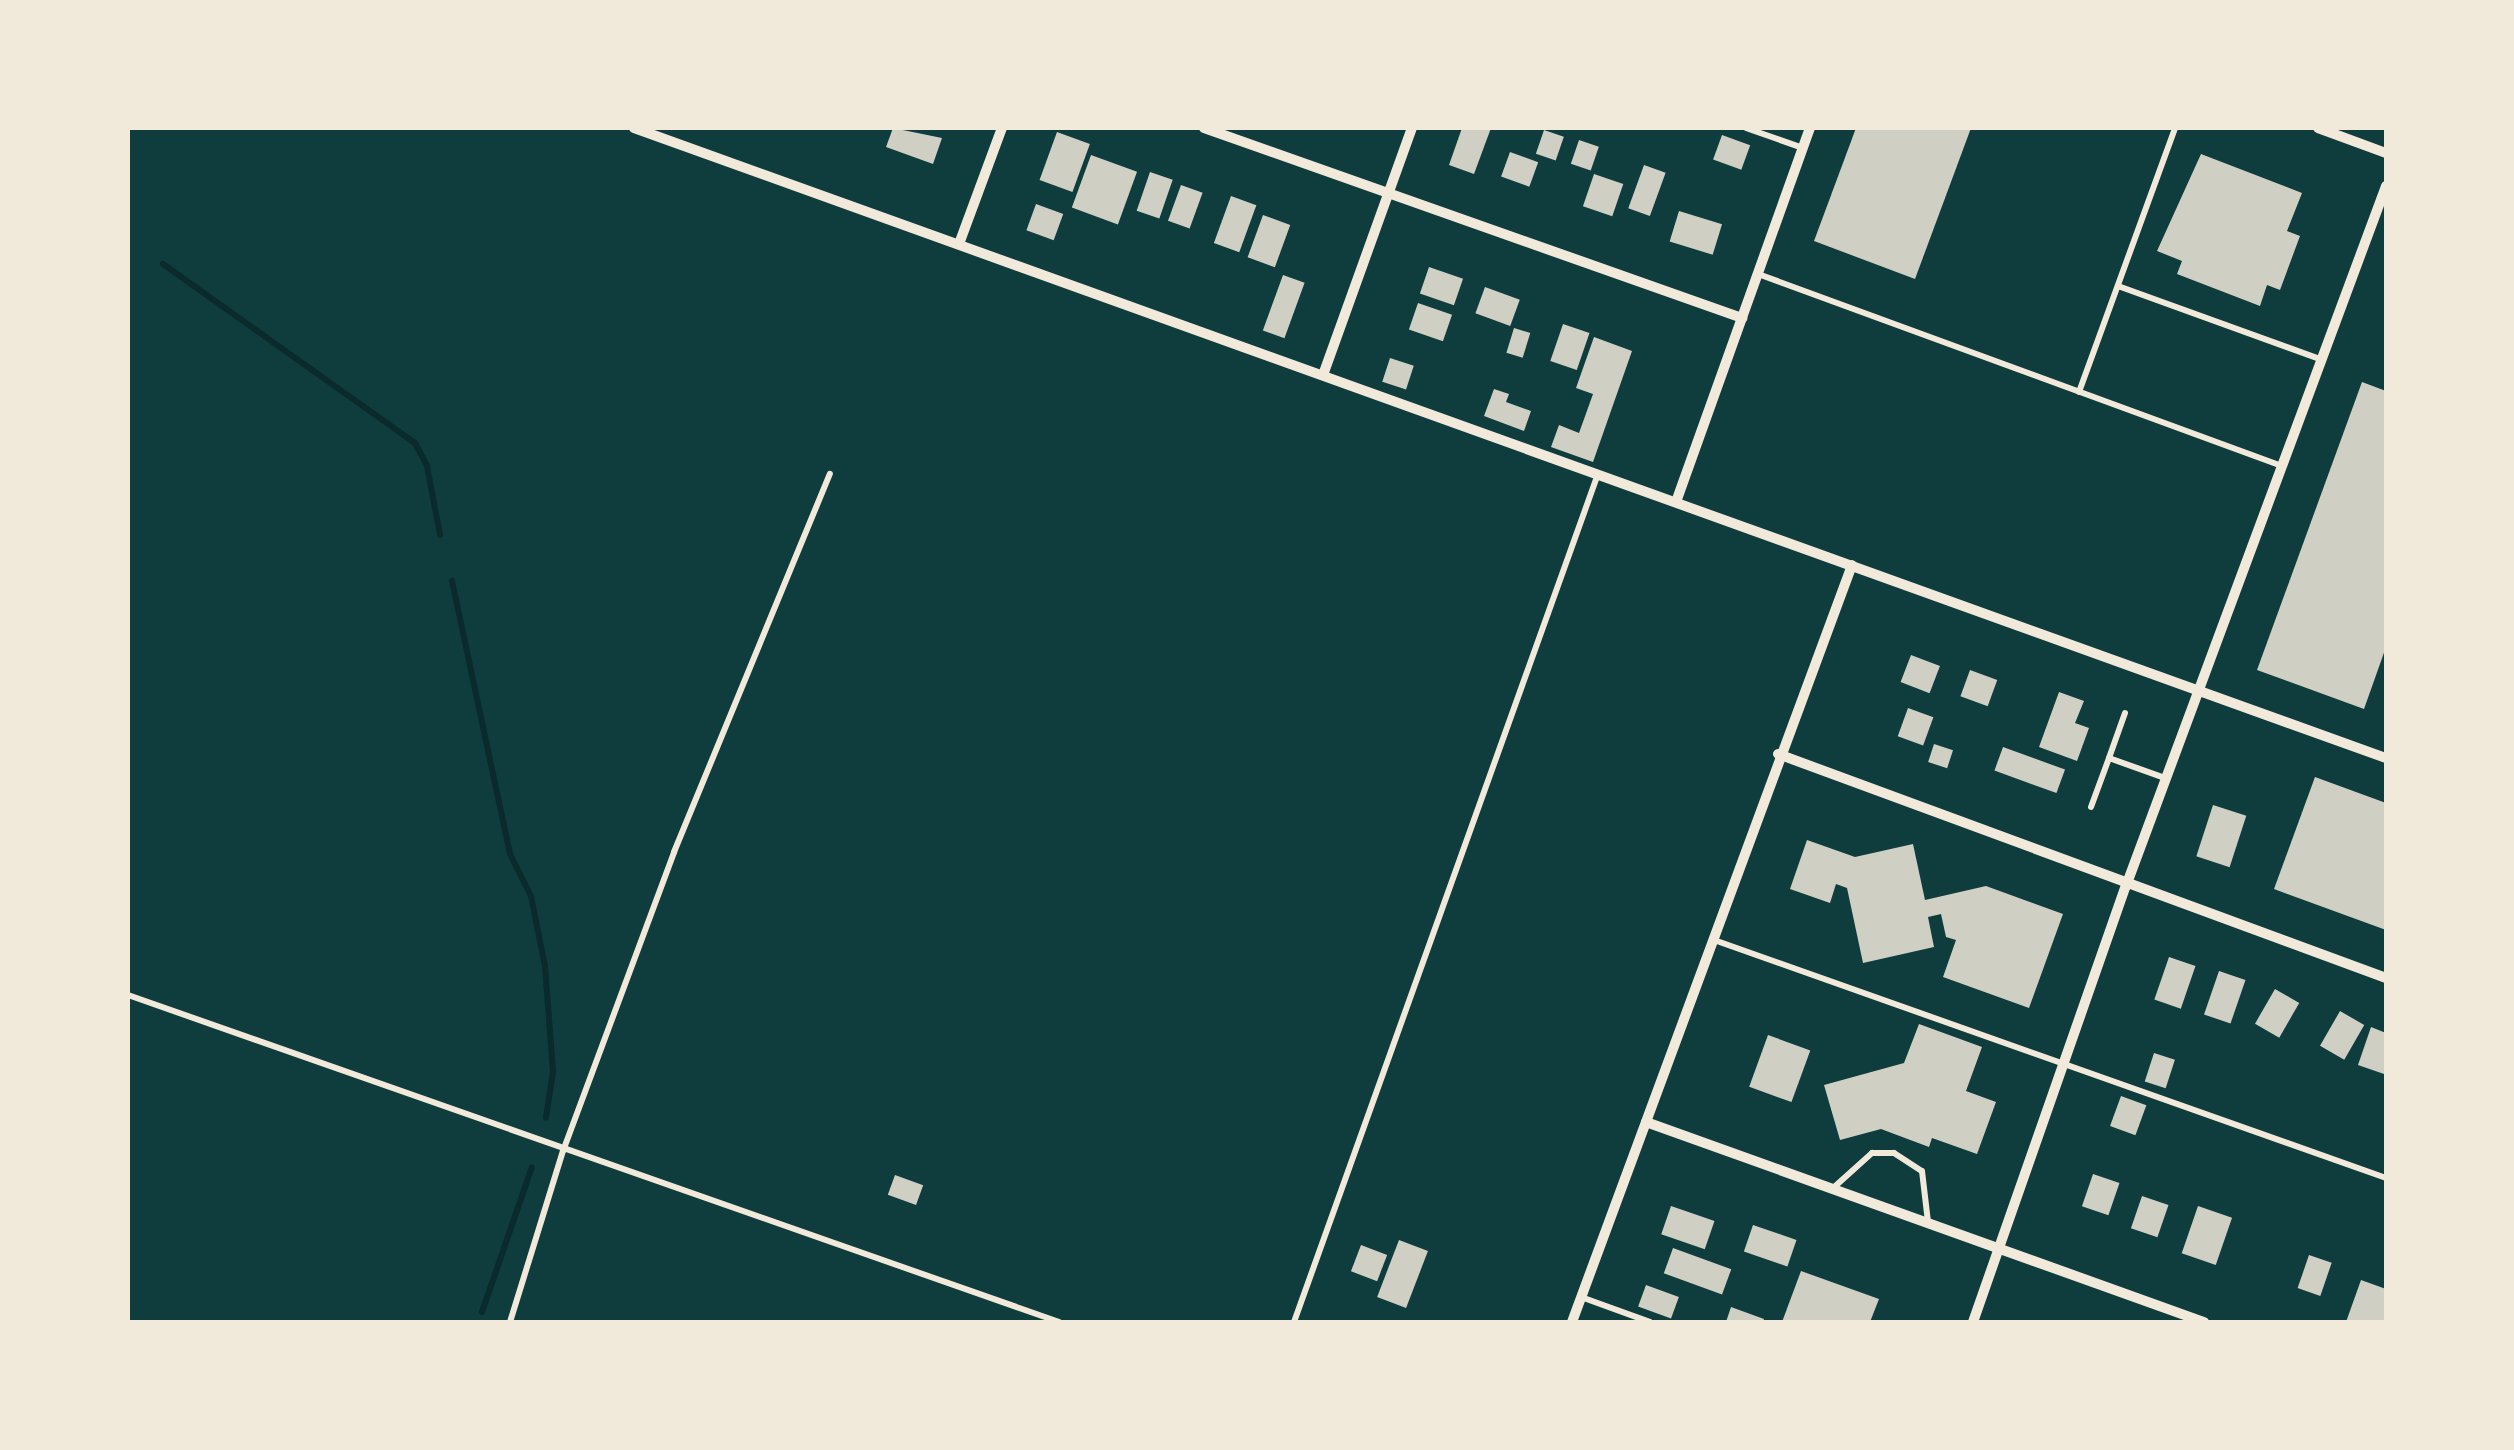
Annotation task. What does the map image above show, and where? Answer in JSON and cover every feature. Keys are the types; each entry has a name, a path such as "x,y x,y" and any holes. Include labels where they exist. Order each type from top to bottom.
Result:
{"street":[{"path":"634,128 2386,758"},
{"path":"958,244 1002,128"},
{"path":"1204,128 1742,318"},
{"path":"1323,375 1412,128"},
{"path":"1676,502 1810,128"},
{"path":"2318,128 2386,153"},
{"path":"1972,1322 2165,778 2386,186"},
{"path":"1572,1322 1778,754 1852,565"},
{"path":"1778,754 2126,886 2386,978"},
{"path":"1646,1122 2204,1322"}],"lane":[{"path":"1746,128 1802,148"},
{"path":"2079,392 2176,128"},
{"path":"1758,274 2282,466"},
{"path":"2118,286 2322,360"},
{"path":"510,1322 562,1150 674,852 830,474"},
{"path":"1294,1322 1598,474"},
{"path":"2091,807 2125,714"},
{"path":"2109,758 2165,778"},
{"path":"1712,939 2065,1060 2386,1178"},
{"path":"128,995 1059,1322"},
{"path":"1832,1189 1872,1153 1894,1153 1922,1171 1928,1224"},
{"path":"1581,1297 1650,1322"}],"building":[{"path":"893,128 942,138 933,164 886,147"},
{"path":"1462,128 1491,128 1474,174 1449,165"},
{"path":"1856,128 1971,128 1915,279 1814,241"},
{"path":"1544,130 1564,137 1556,160 1536,154"},
{"path":"1057,132 1090,144 1072,192 1040,180"},
{"path":"1722,135 1750,145 1741,170 1713,159"},
{"path":"1579,140 1599,147 1591,170 1571,164"},
{"path":"1510,152 1538,162 1529,187 1501,176"},
{"path":"2201,154 2302,193 2287,231 2300,236 2280,290 2267,285 2260,306 2177,274 2182,261 2157,251"},
{"path":"1091,155 1137,172 1118,224 1072,208"},
{"path":"1644,165 1666,173 1650,216 1628,208"},
{"path":"1150,172 1173,180 1159,219 1137,211"},
{"path":"1594,174 1623,184 1612,216 1583,206"},
{"path":"1181,185 1203,193 1190,229 1168,221"},
{"path":"1231,196 1256,205 1239,252 1214,243"},
{"path":"1036,204 1063,214 1054,240 1026,230"},
{"path":"1679,211 1722,224 1713,255 1670,242"},
{"path":"1263,215 1290,225 1275,267 1248,257"},
{"path":"1429,267 1463,279 1454,305 1420,293"},
{"path":"1283,275 1305,283 1284,338 1263,330"},
{"path":"1485,287 1520,300 1510,326 1475,313"},
{"path":"1418,303 1452,315 1443,341 1409,329"},
{"path":"1563,324 1589,333 1577,370 1550,361"},
{"path":"1514,328 1530,333 1523,358 1506,353"},
{"path":"1594,337 1632,351 1593,462 1551,447 1559,425 1579,433 1593,394 1576,388"},
{"path":"1390,358 1414,366 1406,390 1382,382"},
{"path":"2362,382 2386,391 2386,647 2364,709 2257,670"},
{"path":"1494,389 1509,394 1506,402 1531,411 1524,431 1484,416"},
{"path":"1911,655 1940,666 1930,693 1901,682"},
{"path":"1970,670 1997,680 1988,706 1960,696"},
{"path":"2059,692 2084,701 2075,723 2089,728 2077,761 2039,747"},
{"path":"1908,708 1933,717 1923,745 1898,736"},
{"path":"1934,744 1953,750 1947,768 1928,762"},
{"path":"2003,747 2065,770 2056,793 1994,770"},
{"path":"2315,777 2386,803 2386,930 2274,889"},
{"path":"2213,805 2246,816 2230,867 2196,856"},
{"path":"1807,840 1855,857 1913,844 1925,900 1986,886 2063,914 2029,1008 1943,977 1956,940 1946,937 1941,914 1928,917 1934,947 1863,963 1847,888 1836,884 1830,903 1790,889"},
{"path":"2169,957 2195,966 2181,1009 2154,1000"},
{"path":"2219,971 2245,980 2230,1024 2204,1014"},
{"path":"2275,989 2299,1003 2279,1038 2255,1024"},
{"path":"2340,1011 2364,1025 2344,1060 2320,1046"},
{"path":"1919,1024 1982,1047 1966,1091 1996,1102 1977,1154 1932,1138 1929,1147 1881,1129 1840,1140 1824,1085 1904,1063"},
{"path":"2371,1027 2386,1033 2384,1074 2358,1065"},
{"path":"1768,1035 1810,1050 1791,1102 1749,1087"},
{"path":"2154,1053 2175,1060 2166,1088 2145,1082"},
{"path":"2121,1096 2146,1105 2135,1135 2110,1126"},
{"path":"2093,1174 2119,1183 2108,1215 2082,1206"},
{"path":"895,1175 923,1185 916,1205 888,1195"},
{"path":"2142,1196 2168,1205 2157,1237 2131,1228"},
{"path":"1671,1206 1714,1221 1705,1249 1661,1234"},
{"path":"2198,1206 2232,1218 2216,1265 2182,1253"},
{"path":"1753,1225 1796,1240 1787,1266 1744,1251"},
{"path":"1399,1240 1428,1251 1406,1308 1377,1297"},
{"path":"1361,1245 1387,1255 1377,1281 1351,1271"},
{"path":"1673,1248 1731,1269 1722,1295 1664,1273"},
{"path":"2309,1255 2332,1263 2320,1296 2298,1288"},
{"path":"1801,1271 1879,1299 1870,1322 1782,1322"},
{"path":"2361,1280 2386,1289 2386,1322 2346,1322"},
{"path":"1646,1285 1679,1297 1671,1319 1638,1307"},
{"path":"1731,1307 1764,1319 1763,1322 1726,1322"}],"waterway":[{"path":"163,264 415,443 427,466 440,535"},
{"path":"452,581 510,854 531,896 545,966 553,1072 546,1117"},
{"path":"482,1312 532,1167"}]}
